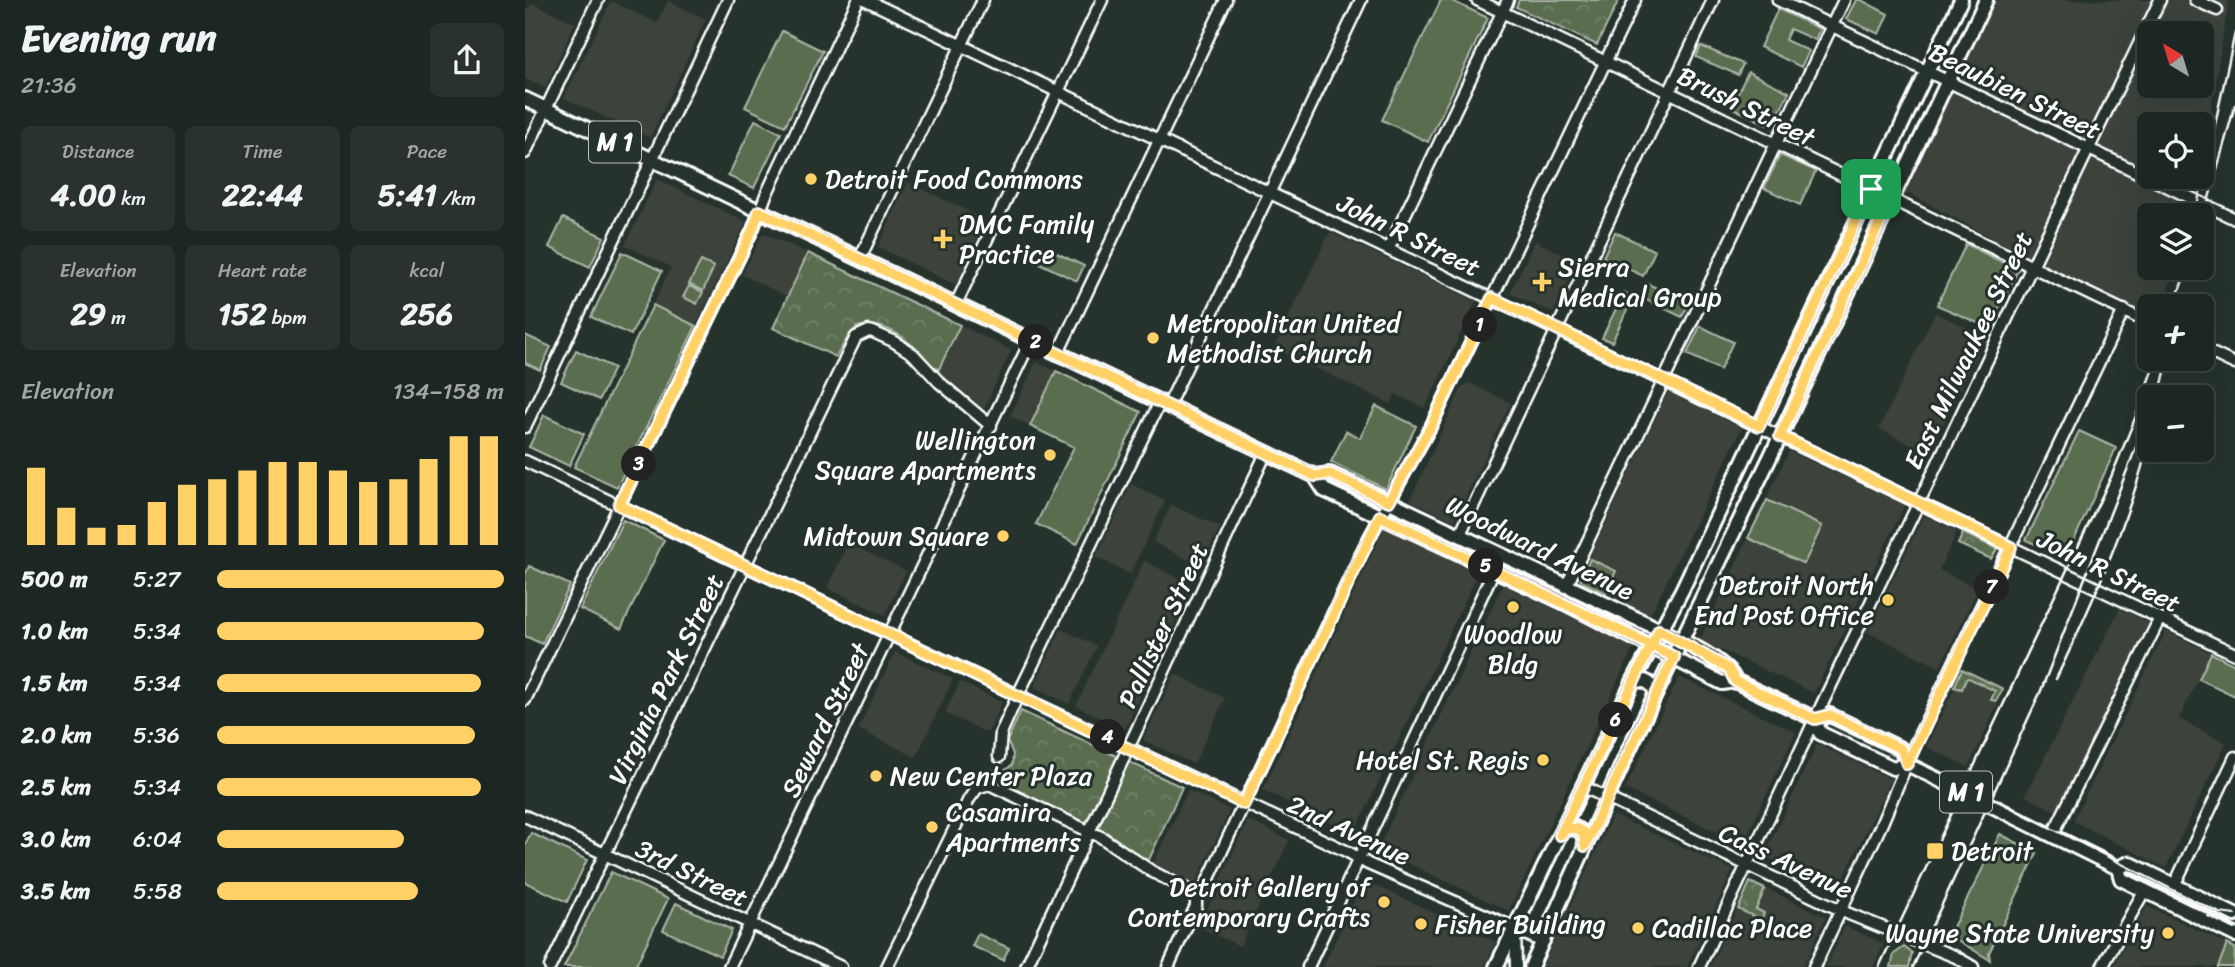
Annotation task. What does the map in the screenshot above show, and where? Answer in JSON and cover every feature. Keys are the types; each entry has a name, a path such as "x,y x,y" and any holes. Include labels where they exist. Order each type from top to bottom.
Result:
{"main road":[{"path":"1496,967 1634,680 1672,609 1961,0"},
{"path":"1531,967 1606,798 1986,0"},
{"name":"Woodward Avenue","path":"525,99 1315,476 1324,490 1674,657 1722,683 1735,681 1815,719 1830,715 1901,749 1907,764"},
{"path":"1833,268 1846,269 1854,278"},
{"path":"1802,334 1800,343 1805,352 1820,352"},
{"path":"1749,445 1763,446 1768,451 1768,462"},
{"name":"Woodward Avenue","path":"1315,476 1330,474 1682,641 1729,669 1735,681"},
{"path":"1672,609 1673,617 1678,622 1692,620"},
{"path":"1634,680 1646,680 1656,693"},
{"name":"Woodward Avenue","path":"1815,719 1820,733 1893,768 1907,764 2053,834 2118,868 2121,879 2235,935"},
{"path":"1607,737 1611,745 1618,750 1630,747"},
{"path":"1560,835 1566,829 1575,828 1583,832 1585,846"},
{"name":"Woodward Avenue","path":"2118,868 2129,863 2235,915"},
{"path":"1515,928 1543,941"}],"street":[{"path":"525,153 598,0"},
{"path":"525,427 728,0"},
{"path":"525,700 753,229 858,0"},
{"name":"John R Street","path":"866,0 2235,654"},
{"path":"860,258 983,0"},
{"path":"956,304 1102,0"},
{"path":"1058,353 1226,0"},
{"path":"999,757 1000,733 1018,695 1270,191 1361,0"},
{"name":"Brush Street","path":"1477,0 2137,317"},
{"path":"1389,248 1508,0"},
{"path":"1205,887 1380,516 1431,426 1635,0"},
{"path":"1459,534 1713,0"},
{"name":"Beaubien Street","path":"1778,0 2235,219"},
{"path":"1566,587 1844,0"},
{"name":"East Milwaukee Street","path":"1699,967 1918,502 2160,0"},
{"path":"2195,0 2217,10"},
{"path":"1814,967 1907,764 2124,310"},
{"name":"Virginia Park Street","path":"550,967 852,343 863,333 873,332 906,349 939,382 991,426"},
{"name":"Seward Street","path":"729,967 1031,340"},
{"path":"2214,354 2235,364"},
{"name":"Pallister Street","path":"1026,967 1266,453"},
{"name":"2nd Avenue","path":"525,461 1244,804 1515,928"},
{"path":"1308,967 1501,555"},
{"path":"2053,834 2159,618"},
{"path":"2174,886 2235,757"},
{"path":"887,967 969,799 982,786 989,784 1090,831 1151,871 1189,889 1196,898 1195,909 1168,967"},
{"name":"Cass Avenue","path":"1584,787 1841,910 1956,957 1973,967"},
{"name":"3rd Street","path":"525,816 841,967"},
{"path":"2102,967 2144,891"},
{"path":"1515,928 1516,967"}],"shaded area":[{"path":"1991,0 2229,0 2214,88 2214,21 2137,21 2137,98 2212,98 2210,112 2137,112 2137,189 2195,189 2193,203 2137,203 2137,280 2171,280 2166,294 2137,294 2137,316 1910,194 1891,199"},
{"path":"611,1 657,23 668,1 706,19 650,138 564,98"},
{"path":"532,3 575,23 545,88 525,79 525,7 529,8"},
{"path":"657,179 746,222 696,326 653,305 671,267 625,245"},
{"name":"DMC Family Practice","path":"908,182 986,220 956,285 878,247"},
{"path":"1330,232 1476,301 1425,408 1395,394 1391,404 1274,348"},
{"path":"763,233 808,253 788,297 742,275"},
{"name":"Sierra Medical Group","path":"1535,241 1578,261 1553,313 1510,293"},
{"path":"1935,313 1986,336 1929,453 1879,429"},
{"path":"960,325 1011,350 984,409 938,371"},
{"path":"1036,362 1056,371 1030,426 1010,416"},
{"path":"1469,383 1511,403 1454,521 1410,500 1462,387"},
{"path":"1668,392 1742,428 1650,615 1578,581"},
{"path":"1789,451 1905,505 1814,693 1700,640"},
{"path":"1131,484 1165,501 1130,574 1096,557"},
{"path":"1171,505 1220,527 1201,566 1153,542"},
{"path":"1924,515 1957,531 1939,570 1978,589 1940,667 1867,632"},
{"path":"1385,526 1479,571 1354,834 1263,790"},
{"path":"848,543 906,571 885,615 827,588"},
{"path":"1144,561 1193,585 1125,729 1076,706"},
{"path":"1503,584 1634,646 1509,911 1378,849"},
{"path":"2120,608 2151,624 2057,812 2025,796"},
{"path":"1061,629 1097,646 1069,704 1034,687"},
{"path":"2166,631 2211,653 2179,719 2226,743 2166,868 2073,821"},
{"path":"895,652 953,679 916,757 858,729"},
{"path":"1963,670 2004,690 1969,767 1926,747"},
{"path":"1175,674 1225,698 1194,764 1143,740"},
{"path":"1679,677 1796,732 1743,844 1625,789"},
{"path":"960,682 1002,702 988,733 945,713"},
{"path":"1817,744 1891,779 1837,892 1764,856"},
{"path":"1188,790 1230,810 1195,884 1153,864"},
{"name":"Cadillac Place","path":"1613,815 1733,870 1687,967 1542,967"},
{"path":"1248,820 1289,840 1240,946 1199,927"},
{"name":"Fisher Building","path":"1364,880 1496,942 1484,967 1323,967"},
{"path":"1750,881 1826,917 1803,967 1710,967"},
{"name":"Wayne State University","path":"2147,906 2235,948 2235,967 2113,967"},
{"path":"1845,926 1884,944 1873,967 1826,967"}],"green space":[{"path":"1441,0 1450,0 1488,18 1428,142 1382,120"},
{"path":"1519,0 1619,0 1597,45 1516,7"},
{"path":"1856,0 1888,14 1879,34 1846,19"},
{"path":"1778,9 1820,29 1815,40 1790,29 1785,40 1809,51 1801,67 1760,47"},
{"path":"782,31 823,51 785,126 745,107"},
{"path":"1701,46 1743,64 1738,75 1696,57"},
{"path":"1748,72 1789,92 1772,127 1731,107"},
{"path":"755,120 781,133 754,188 728,176"},
{"path":"1780,155 1816,171 1800,205 1764,188"},
{"path":"563,218 604,237 590,267 549,247"},
{"path":"1615,232 1655,251 1643,276 1603,257"},
{"path":"1966,244 2018,270 1989,328 1937,305"},
{"path":"1046,248 1084,266 1077,281 1039,263"},
{"path":"622,252 662,271 631,335 591,317"},
{"path":"808,253 960,325 938,371 902,337 881,327 857,327 836,357 773,328"},
{"path":"701,261 714,267 703,291 689,284"},
{"path":"1648,284 1689,303 1682,317 1642,298"},
{"path":"689,286 703,292 697,304 683,297"},
{"path":"1624,292 1633,297 1612,342 1602,338"},
{"path":"653,305 696,326 617,487 574,467"},
{"path":"1700,326 1733,342 1720,370 1687,354"},
{"path":"525,335 551,347 540,370 525,363"},
{"path":"576,350 614,368 599,400 561,382"},
{"path":"1056,371 1141,412 1077,544 1036,524 1074,447 1030,426"},
{"path":"1376,406 1416,426 1386,489 1331,462 1346,431 1360,438"},
{"path":"544,415 584,434 569,466 529,447"},
{"path":"2079,431 2116,448 2066,558 2026,540"},
{"path":"1767,500 1822,526 1804,564 1748,538"},
{"path":"623,520 664,540 621,629 580,609"},
{"path":"1963,533 1997,549 1991,559 1958,544"},
{"path":"1590,559 1616,571 1606,593 1580,581"},
{"path":"529,566 570,585 542,644 525,636 525,575"},
{"path":"2211,653 2235,665 2235,696 2199,679"},
{"path":"1962,669 2003,689 1996,701 1991,700 1995,691 1969,678 1962,689 1954,687"},
{"path":"1021,711 1182,787 1148,862 1108,833 990,778 993,770 1004,771 1012,765 1013,754 1007,741"},
{"path":"531,833 587,860 567,902 525,882 525,845"},
{"path":"2000,834 2037,853 1989,953 1990,960 1949,935"},
{"path":"611,872 668,899 635,967 564,967"},
{"path":"1750,882 1765,889 1756,909 1764,913 1761,920 1738,909"},
{"path":"676,903 732,930 720,956 663,930"},
{"path":"978,934 1009,948 1003,960 972,946"},
{"path":"2227,944 2235,948 2234,967 2218,967"},
{"path":"1904,947 1912,953 1909,967 1891,967 1894,954"}],"tram line":[{"path":"1462,547 1657,636 1807,711 1958,781 2220,913 2235,915"},
{"path":"2208,916 2235,929"}],"railway":[{"path":"2198,203 2235,33"},
{"path":"2208,203 2235,105"},
{"path":"2178,294 2183,280"},
{"path":"1879,967 2111,477 2152,371"},
{"path":"2162,385 2165,371"},
{"path":"1913,967 2040,693 2137,445"},
{"path":"2056,679 2108,563 2143,462"}],"place":[{"name":"Detroit Food Commons","path":"811,179"},
{"name":"DMC Family Practice","path":"943,239"},
{"name":"Sierra Medical Group","path":"1542,282"},
{"name":"Metropolitan United Methodist Church","path":"1153,338"},
{"name":"Wellington Square Apartments","path":"1050,455"},
{"name":"Midtown Square","path":"1003,536"},
{"name":"Detroit North End Post Office","path":"1888,600"},
{"name":"Woodlow Bldg","path":"1513,607"},
{"name":"Hotel St. Regis","path":"1543,760"},
{"name":"New Center Plaza","path":"876,776"},
{"name":"Casamira Apartments","path":"932,827"},
{"name":"Detroit","path":"1935,851"},
{"name":"Detroit Gallery of Contemporary Crafts","path":"1384,902"},
{"name":"Fisher Building","path":"1421,924"},
{"name":"Cadillac Place","path":"1638,928"},
{"name":"Wayne State University","path":"2168,933"}],"route":[{"path":"1871,189 1759,426 1492,298 1431,426 1389,501 1330,474 1315,476 759,211 753,229 619,505 1244,804 1380,516 1561,601 1651,646 1674,657 1585,846 1583,832 1575,828 1570,827 1560,835 1634,680 1651,646 1653,643 1659,630 1729,669 1735,681 1815,719 1830,715 1901,749 1907,764 2011,547 1780,436 1891,199 1871,189"}]}
